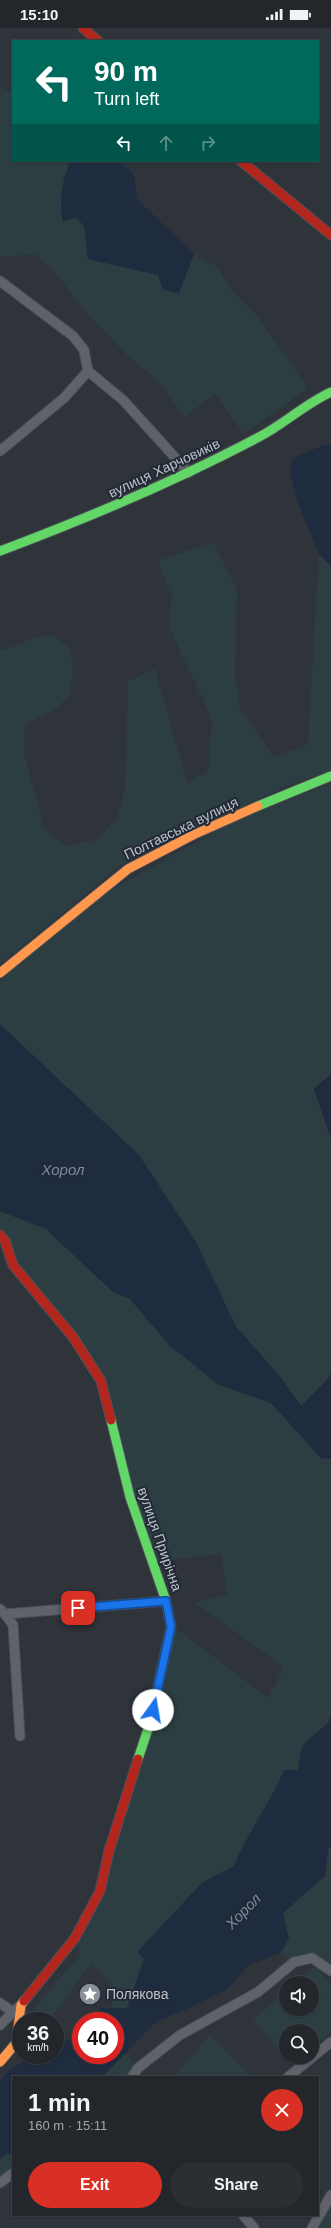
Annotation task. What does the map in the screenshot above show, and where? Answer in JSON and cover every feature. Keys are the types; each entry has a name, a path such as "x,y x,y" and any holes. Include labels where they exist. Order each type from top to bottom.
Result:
{"street":[{"path":"83,28 97,40"},
{"path":"242,162 331,235"},
{"path":"0,281 73,336 84,350 88,371 123,400 189,473"},
{"path":"0,451 64,398 88,371"},
{"name":"вулиця Харчовиків","path":"0,551 126,502 189,473 262,436 331,392"},
{"name":"Полтавська вулиця","path":"0,972 128,868 193,834 293,790 331,776"},
{"name":"вулиця Прирічна","path":"0,1235 5,1241 13,1265 73,1337 101,1381 130,1496 166,1601 171,1627 151,1716 109,1851 100,1891 75,1938 20,2005"},
{"path":"2,1612 166,1601"},
{"path":"2,1612 13,1625 20,1736"},
{"path":"133,2076 138,2068 180,2035 258,1992 294,1962 312,1958 331,1971"},
{"path":"0,2003 12,2012"},
{"path":"0,2025 20,2005"},
{"path":"0,2062 16,2043 20,2005"},
{"path":"289,2076 331,2042"},
{"path":"0,2183 12,2174"},
{"path":"319,2216 331,2195"},
{"path":"244,2216 254,2228"},
{"path":"312,2228 319,2216"}],"shaded area":[{"path":"0,86 12,93 12,162 70,162 63,182 76,217 84,226 88,259 158,275 179,292 194,254 217,266 231,290 257,316 308,388 244,434 215,394 184,417 158,381 126,354 89,316 54,271 35,254 0,257"},
{"path":"213,542 237,590 235,674 240,708 274,757 308,744 319,554 331,566 331,770 284,787 126,861 0,964 0,651 37,637 53,636 69,648 73,667 70,695 54,710 24,725 24,753 44,828 64,846 97,840 117,818 125,789 128,681 155,669 187,782 208,772 212,719 168,625 172,597 158,561"},
{"path":"331,784 331,1074 314,1089 331,1139 331,1372 329,1378 301,1406 278,1374 236,1327 195,1240 39,1062 0,1024 0,982 18,964 107,892 238,819"},
{"path":"0,1211 46,1229 113,1292 130,1299 170,1346 219,1385 271,1403 321,1458 331,1459 331,1714 329,1722 302,1746 298,1770 284,1770 272,1795 245,1841 234,1866 202,1883 138,1952 144,1959 127,2008 113,2008 108,1980 91,1963 56,2012 33,2012 52,1987 80,1956 75,1938 100,1891 171,1627 178,1630 268,1698 284,1667 195,1603 227,1594 221,1554 152,1562 101,1381 13,1265 0,1235"},
{"path":"331,1847 331,1971 312,1958 284,1969 290,1959 280,1953 289,1939 283,1913 325,1876 328,1849"},
{"path":"316,1966 331,1984 331,2031 319,2042 319,2024 279,2024 279,2049 253,2019 279,1997 279,2016 319,2016 319,1976 304,1976"},
{"path":"210,2035 250,2076 175,2076"},
{"path":"125,2053 138,2068 133,2076 103,2076 114,2064 124,2064"},
{"path":"7,2154 12,2154 12,2174 0,2182 0,2159"},
{"path":"331,2195 331,2228 312,2228"}],"water":[{"path":"70,162 121,162 134,175 137,199 194,254 179,293 163,290 158,275 88,259 84,226 76,217 63,222 61,199 65,176"},
{"path":"326,444 331,447 331,566 319,554 297,501 290,474 293,458"},
{"name":"Хорол","path":"0,1024 139,1155 195,1240 236,1327 278,1374 301,1406 329,1378 331,1372 331,1459 321,1458 271,1403 219,1385 170,1346 130,1299 113,1292 46,1229 0,1211"},
{"path":"331,1074 331,1139 314,1089"},
{"name":"Хорол","path":"331,1714 331,1847 328,1849 325,1876 283,1913 289,1939 280,1953 249,1965 227,1989 183,2011 157,2021 124,2055 124,2012 97,2012 99,2008 127,2008 144,1959 137,1952 202,1883 234,1866 284,1770 298,1770 302,1746 329,1722"},
{"name":"Хорол","path":"72,2039 72,2064 115,2064 103,2076 12,2076 12,2154 7,2154 0,2159 0,2081 10,2070 19,2064 64,2064 64,2041"}],"traffic: fast":[{"path":"0,551 99,512 196,469 268,432 312,402 331,392"},
{"path":"258,806 331,776"},
{"path":"111,1420 130,1497 166,1601 171,1627 150,1723 138,1759"}],"traffic: slow":[{"path":"0,973 128,869 193,835 258,806"},
{"path":"0,2062 16,2043 21,2005 24,2001"}],"traffic: jam":[{"path":"83,28 97,40"},
{"path":"242,162 331,235"},
{"path":"0,1235 5,1241 13,1265 73,1337 101,1381 111,1420"},
{"path":"24,2001 75,1938 100,1891 109,1851 138,1759"}],"place":[{"name":"Полякова","path":"90,1994"}],"route":[{"path":"78,1608 166,1601 171,1627 153,1710"}]}
